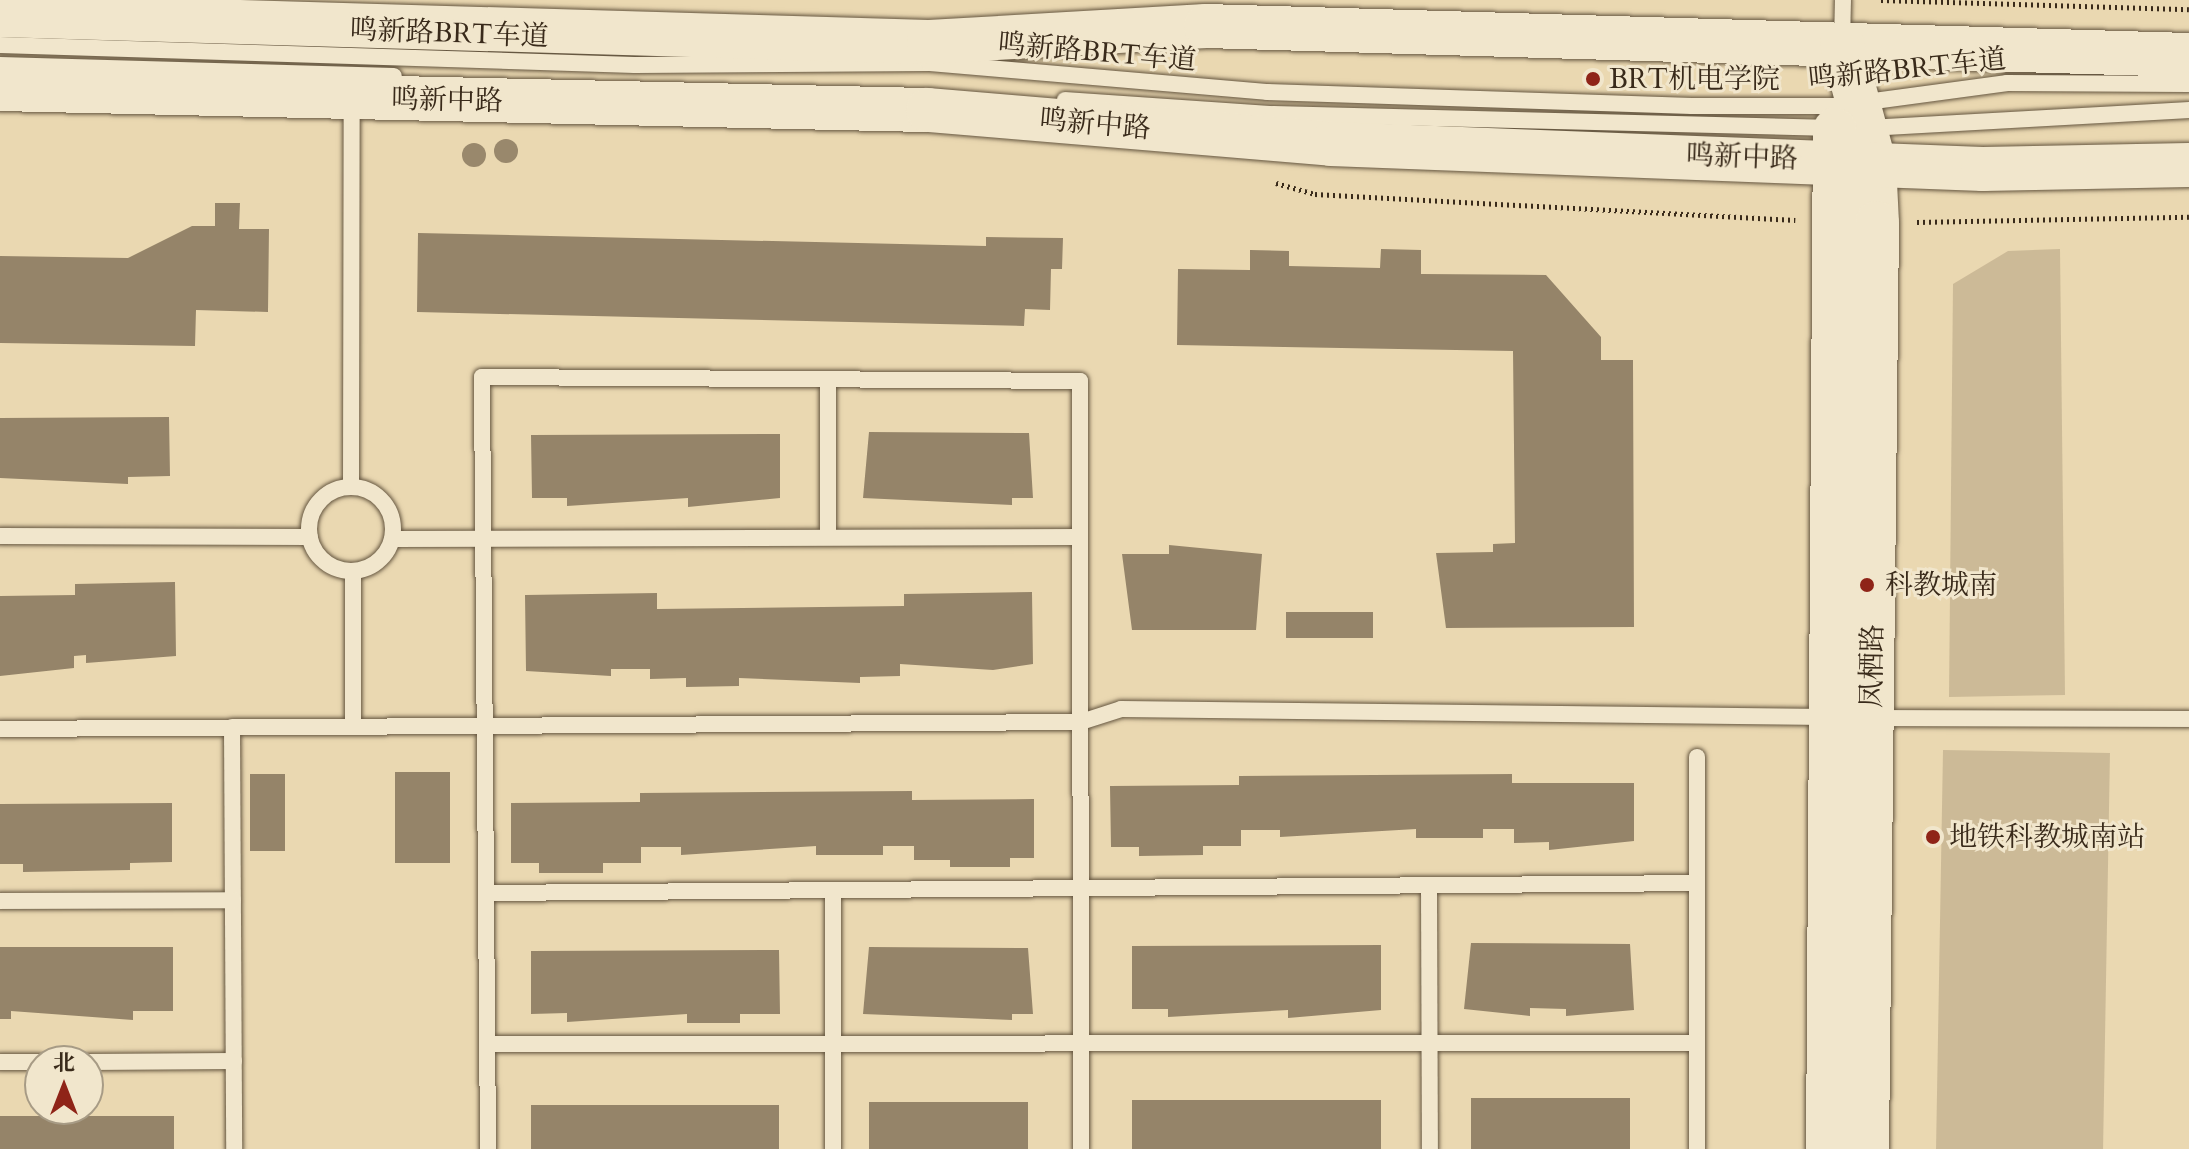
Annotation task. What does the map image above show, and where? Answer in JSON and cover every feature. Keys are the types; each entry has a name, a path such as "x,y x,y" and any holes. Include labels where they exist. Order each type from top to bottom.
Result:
{"main road":[{"path":"0,15 929,42 1206,26 2189,55"},
{"name":"凤栖路","path":"1842,44 1850,131 1852,717 1867,1149"},
{"name":"鸣新中路","path":"0,89 928,110 1331,144 1850,131 2189,165"},
{"name":"凤栖路","path":"1828,1149 1852,717"}],"lane":[{"name":"凤栖路","path":"1842,44 1843,0"},
{"name":"鸣新路BRT车道","path":"0,45 635,65 929,63 1267,92 1850,131 2007,83 2189,84"},
{"name":"鸣新路BRT车道","path":"0,65 994,95"},
{"path":"351,487 352,98"},
{"name":"鸣新路BRT车道","path":"1041,98 1273,114 1850,131 2189,110"},
{"path":"488,1149 482,377 1080,381 1081,1149"},
{"path":"828,379 828,537"},
{"path":"351,487 388,508 392,539 382,559 353,571 331,567 310,537 317,504 351,487"},
{"path":"0,536 310,537"},
{"path":"392,539 1080,537"},
{"path":"353,571 353,727"},
{"path":"0,729 1081,722 1121,709 2189,719"},
{"path":"232,727 234,1149"},
{"path":"1697,757 1697,1149"},
{"path":"486,893 1697,883"},
{"path":"1429,885 1430,1149"},
{"path":"833,890 833,1149"},
{"path":"0,901 233,900"},
{"path":"487,1044 1697,1043"},
{"path":"104,1062 234,1061"},
{"path":"0,1062 24,1062"}],"path":[{"path":"1881,0 2189,9"}],"shaded area":[{"path":"2060,249 2065,695 1949,697 1953,284 2008,251"},
{"path":"1943,750 2110,753 2103,1149 1936,1149"}],"building":[{"path":"215,203 240,203 239,229 269,229 268,312 196,310 195,346 0,343 0,256 128,258 192,226 215,226"},
{"path":"418,233 986,246 986,237 1063,238 1062,269 1051,269 1050,310 1025,309 1024,326 417,312"},
{"path":"1381,249 1421,250 1421,274 1546,275 1601,337 1601,360 1633,360 1634,627 1446,628 1436,553 1493,552 1493,544 1515,543 1513,351 1177,345 1178,269 1250,270 1250,250 1289,251 1289,266 1380,268"},
{"path":"169,417 170,476 128,477 128,484 0,478 0,418"},
{"path":"869,432 1029,433 1033,498 1012,498 1012,505 863,498"},
{"path":"780,434 780,498 688,507 688,498 567,506 567,498 532,498 531,435"},
{"path":"1169,545 1262,554 1256,630 1132,630 1122,554 1169,554"},
{"path":"175,582 176,656 86,663 86,655 74,656 74,668 0,676 0,596 75,595 75,584"},
{"path":"1032,592 1033,664 993,670 900,664 900,676 860,677 860,683 739,678 739,686 686,687 686,678 650,679 650,669 611,669 611,676 526,671 525,595 657,593 657,609 904,606 904,594"},
{"path":"1286,612 1373,612 1373,638 1286,638"},
{"path":"395,772 450,772 450,863 395,863"},
{"path":"250,774 285,774 285,851 250,851"},
{"path":"1512,774 1512,783 1634,783 1634,841 1549,850 1549,842 1514,843 1514,829 1483,829 1483,838 1416,838 1416,829 1280,837 1280,830 1241,830 1241,846 1203,846 1203,855 1139,856 1139,847 1111,847 1110,786 1239,785 1239,776"},
{"path":"912,791 912,800 1034,799 1034,858 1010,858 1010,867 950,867 950,860 914,860 914,846 883,846 883,855 816,855 816,846 681,855 681,847 641,847 641,863 603,863 603,873 539,873 539,863 511,863 511,803 640,802 640,793"},
{"path":"172,803 172,862 130,863 130,870 23,872 23,864 0,864 0,804"},
{"path":"1471,943 1630,944 1634,1010 1566,1016 1566,1009 1530,1008 1530,1016 1464,1009"},
{"path":"1381,945 1381,1010 1288,1018 1288,1010 1168,1017 1168,1009 1132,1009 1132,946"},
{"path":"0,947 173,947 173,1011 133,1011 133,1020 11,1011 11,1019 0,1019"},
{"path":"869,947 1028,948 1033,1014 1012,1014 1012,1020 863,1014"},
{"path":"779,950 780,1014 740,1014 740,1023 687,1023 687,1014 567,1022 567,1013 531,1014 531,951"},
{"path":"1471,1098 1630,1098 1630,1149 1471,1149"},
{"path":"1132,1100 1381,1100 1381,1149 1132,1149"},
{"path":"869,1102 1028,1102 1028,1149 869,1149"},
{"path":"531,1105 779,1105 779,1149 531,1149"},
{"path":"0,1116 24,1116 24,1125 104,1125 104,1116 174,1116 174,1149 0,1149"}],"place":[{"name":"BRT机电学院","path":"1593,79"},
{"name":"科教城南","path":"1867,585"},
{"name":"地铁科教城南站","path":"1933,837"}]}
